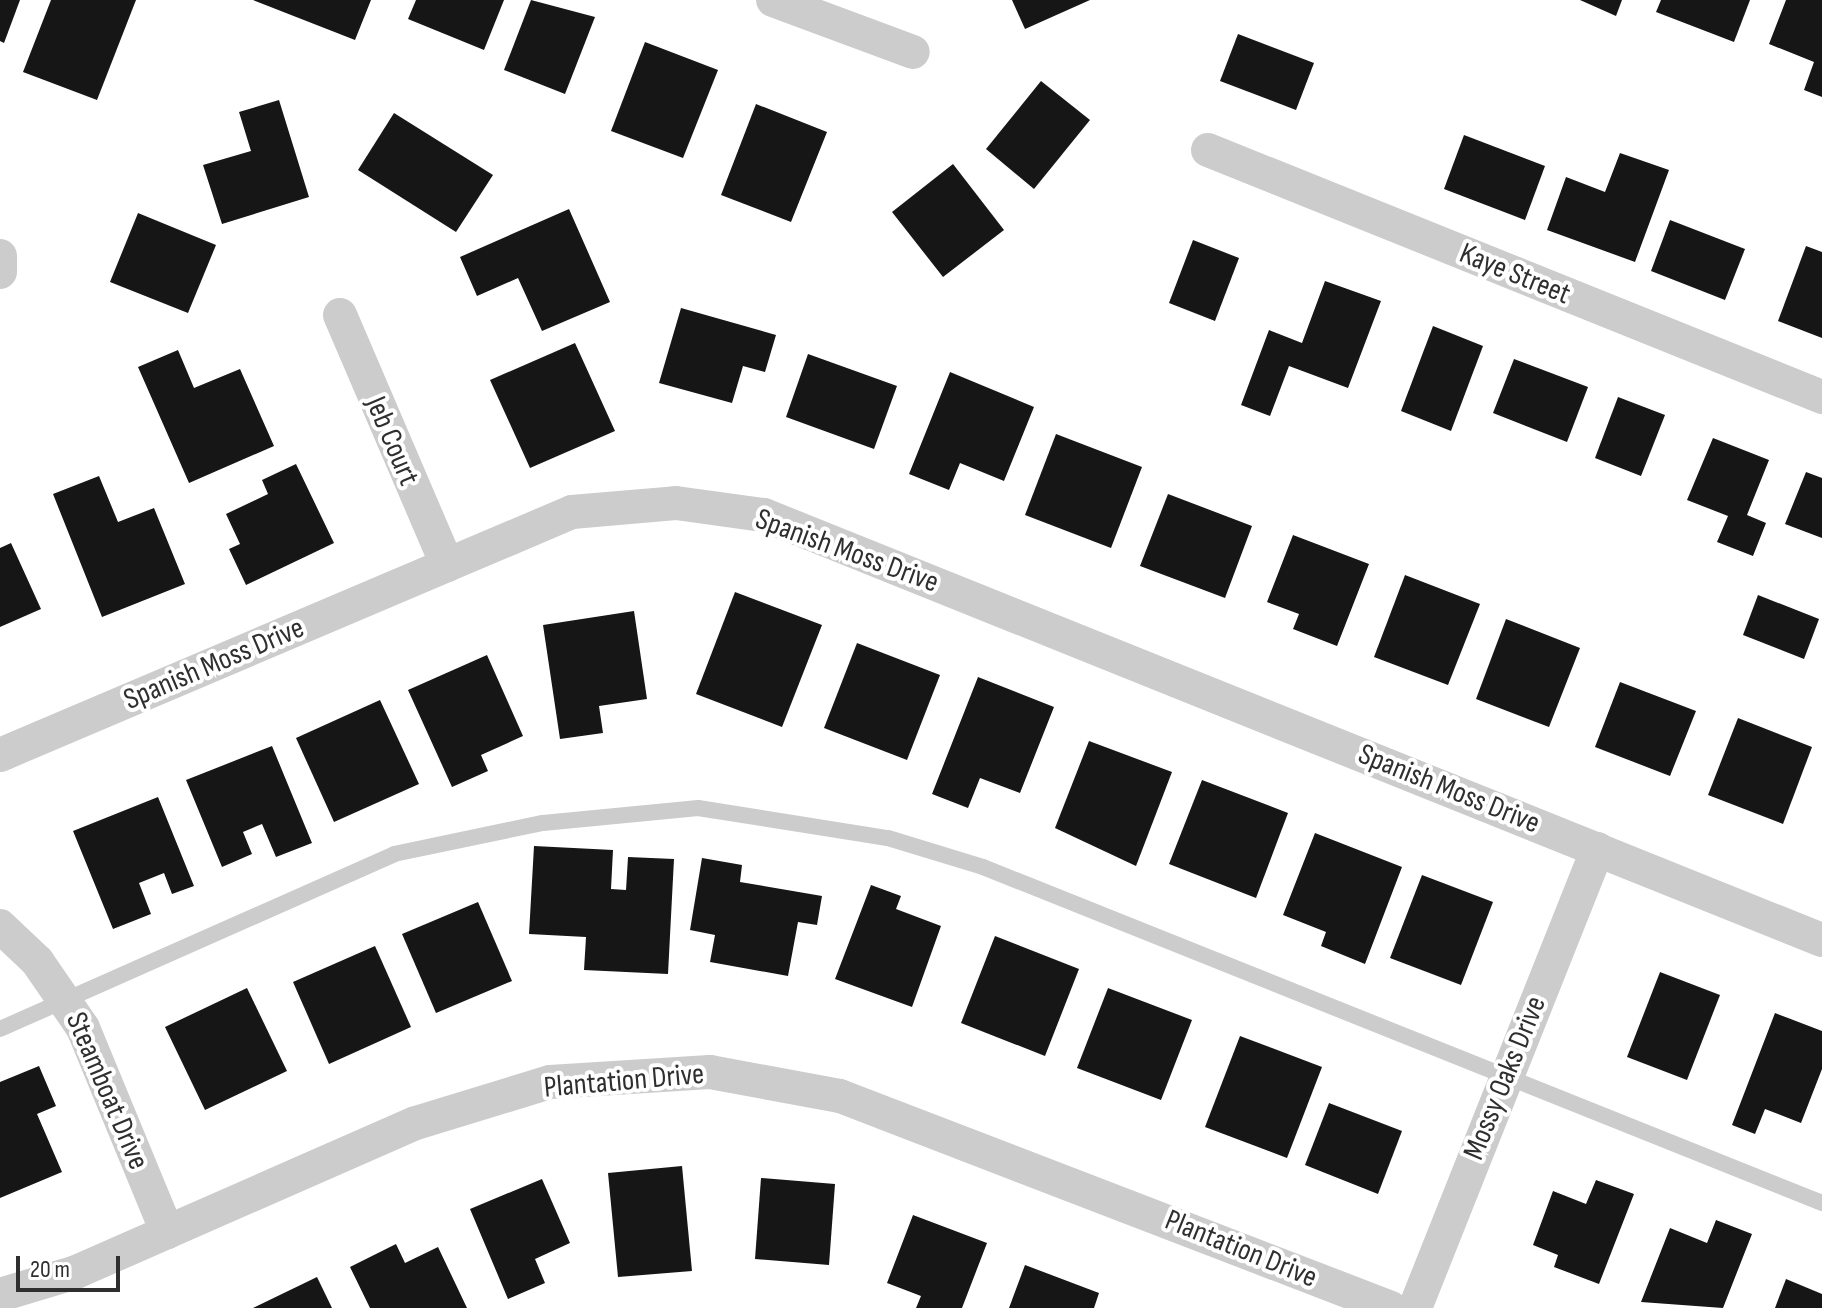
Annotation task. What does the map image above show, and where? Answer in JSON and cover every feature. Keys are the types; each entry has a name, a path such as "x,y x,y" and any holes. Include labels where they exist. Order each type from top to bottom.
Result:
{"street":[{"path":"773,0 913,52"},
{"name":"Kaye Street","path":"1208,150 1822,397"},
{"path":"0,256 0,272"},
{"name":"Jeb Court","path":"340,315 447,565"},
{"name":"Spanish Moss Drive","path":"0,755 572,512 676,503 764,515 1822,940"},
{"name":"Mossy Oaks Drive","path":"1415,1308 1598,849"},
{"name":"Steamboat Drive","path":"0,926 68,1001 167,1232"},
{"name":"Plantation Drive","path":"0,1295 76,1272 416,1123 550,1082 710,1072 840,1096 930,1127 1391,1308"}],"lane":[{"path":"0,1029 394,854 543,823 698,808 857,832 983,867 1822,1203"}],"building":[{"path":"0,0 20,0 4,43 0,41"},
{"path":"51,0 136,0 97,100 23,72"},
{"path":"253,0 371,0 355,40"},
{"path":"416,0 504,0 484,50 408,19"},
{"path":"531,0 595,17 565,94 504,70"},
{"path":"1012,0 1090,0 1025,29"},
{"path":"1580,0 1622,0 1616,16"},
{"path":"1661,0 1750,0 1734,42 1656,12"},
{"path":"1786,0 1822,0 1822,97 1804,90 1814,62 1769,44"},
{"path":"1238,34 1314,63 1296,110 1220,81"},
{"path":"645,42 718,70 683,158 611,131"},
{"path":"1041,81 1090,120 1034,189 986,149"},
{"path":"279,100 309,197 222,224 203,165 251,151 239,112"},
{"path":"756,104 827,132 791,222 721,195"},
{"path":"394,113 493,175 456,232 358,170"},
{"path":"1464,135 1545,166 1525,220 1444,189"},
{"path":"1620,153 1669,170 1635,262 1547,230 1566,177 1605,192"},
{"path":"953,164 1004,230 943,277 892,212"},
{"path":"569,209 610,302 542,331 518,278 477,296 460,257"},
{"path":"138,213 216,245 188,313 110,282"},
{"path":"1670,220 1745,249 1725,300 1651,271"},
{"path":"1193,240 1239,258 1215,321 1169,303"},
{"path":"1806,246 1822,252 1822,338 1778,321"},
{"path":"1325,281 1381,301 1348,388 1289,366 1270,416 1241,405 1269,330 1302,343"},
{"path":"681,308 776,335 765,372 743,366 732,403 659,383"},
{"path":"1433,326 1483,346 1451,431 1401,411"},
{"path":"575,343 615,431 530,468 490,380"},
{"path":"178,350 194,388 240,369 274,446 189,483 138,367"},
{"path":"808,354 897,386 874,449 786,417"},
{"path":"1514,359 1588,387 1567,442 1493,413"},
{"path":"950,372 1034,407 1004,481 960,463 949,490 909,474"},
{"path":"1618,397 1665,415 1641,476 1595,458"},
{"path":"1056,434 1142,467 1111,548 1025,515"},
{"path":"1713,438 1769,460 1747,515 1766,523 1753,556 1717,542 1728,516 1687,500"},
{"path":"296,464 334,543 246,585 229,549 240,544 226,514 268,494 262,480"},
{"path":"1806,472 1822,478 1822,538 1785,524"},
{"path":"99,476 118,522 154,508 185,584 102,617 53,494"},
{"path":"1168,494 1252,526 1225,598 1140,566"},
{"path":"1293,535 1369,564 1337,646 1293,629 1299,614 1267,602"},
{"path":"11,543 41,609 0,627 0,548"},
{"path":"1405,575 1480,604 1448,685 1374,657"},
{"path":"735,592 822,625 782,727 696,694"},
{"path":"1758,595 1819,619 1804,659 1743,635"},
{"path":"634,611 647,699 599,706 603,733 560,739 543,625"},
{"path":"1506,619 1580,648 1549,727 1476,699"},
{"path":"857,643 940,675 907,760 824,728"},
{"path":"487,655 523,736 481,755 488,771 452,787 408,690"},
{"path":"978,677 1054,707 1020,793 980,778 968,808 932,794"},
{"path":"1620,682 1696,711 1670,776 1595,747"},
{"path":"380,700 419,784 334,822 296,738"},
{"path":"1738,718 1812,747 1783,824 1708,795"},
{"path":"1089,741 1172,772 1136,866 1055,828"},
{"path":"272,746 312,843 276,857 262,824 243,832 252,854 222,867 186,780"},
{"path":"1202,780 1288,813 1256,898 1169,864"},
{"path":"158,797 194,886 172,894 164,873 139,883 151,914 113,929 73,831"},
{"path":"1315,833 1402,867 1365,964 1321,946 1326,932 1283,915"},
{"path":"534,846 613,850 611,889 626,890 628,857 674,859 668,974 584,970 586,937 529,934"},
{"path":"702,858 742,865 740,882 822,896 817,925 798,922 788,976 710,962 715,935 690,930"},
{"path":"1422,875 1493,902 1461,985 1390,958"},
{"path":"871,885 901,896 896,909 941,926 912,1007 835,979"},
{"path":"478,902 512,981 436,1013 402,934"},
{"path":"995,936 1079,969 1045,1056 961,1023"},
{"path":"375,946 411,1027 329,1064 293,982"},
{"path":"1660,972 1720,995 1687,1080 1627,1057"},
{"path":"247,988 287,1071 205,1110 165,1027"},
{"path":"1108,988 1192,1020 1161,1100 1077,1068"},
{"path":"1775,1013 1822,1031 1822,1069 1801,1123 1765,1109 1755,1134 1732,1125"},
{"path":"1240,1036 1322,1067 1287,1158 1205,1127"},
{"path":"39,1066 56,1106 37,1114 62,1172 0,1198 0,1082"},
{"path":"1329,1103 1402,1131 1378,1194 1305,1165"},
{"path":"682,1166 692,1271 618,1277 608,1173"},
{"path":"761,1178 835,1184 829,1265 755,1259"},
{"path":"542,1179 570,1243 535,1259 545,1283 508,1299 470,1209"},
{"path":"1596,1180 1634,1194 1599,1284 1554,1267 1558,1255 1533,1245 1553,1191 1586,1204"},
{"path":"913,1215 987,1243 962,1308 916,1308 921,1296 887,1283"},
{"path":"1716,1220 1752,1234 1723,1308 1641,1302 1670,1228 1707,1243"},
{"path":"396,1244 405,1263 438,1247 467,1308 370,1308 350,1267"},
{"path":"1025,1265 1099,1293 1094,1308 1009,1308"},
{"path":"317,1277 332,1308 253,1308"},
{"path":"1786,1279 1822,1294 1822,1308 1775,1308"}]}
